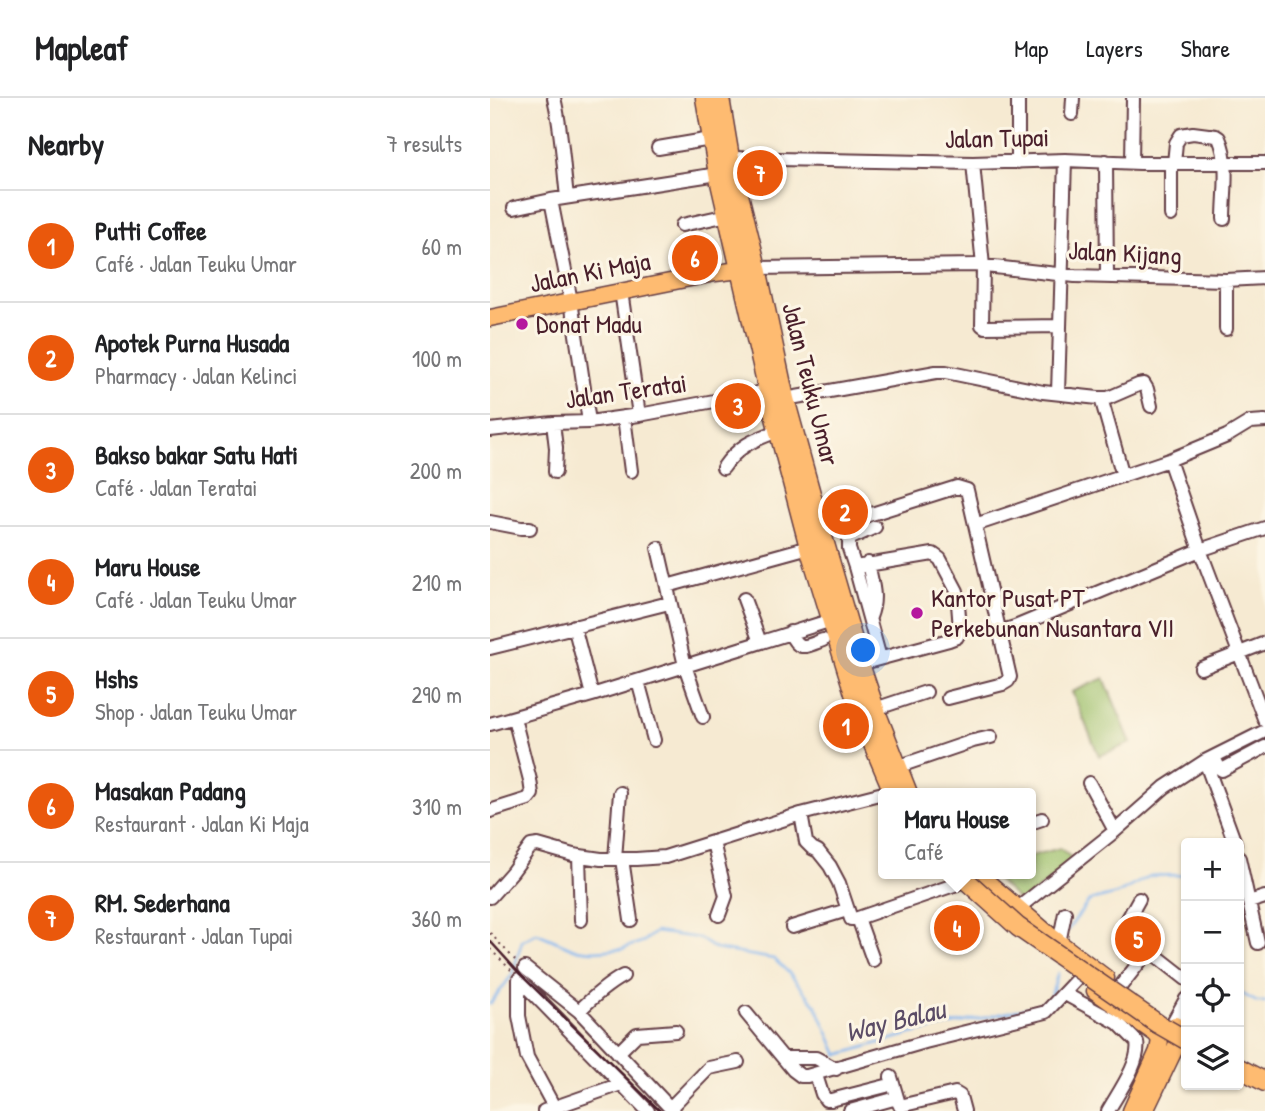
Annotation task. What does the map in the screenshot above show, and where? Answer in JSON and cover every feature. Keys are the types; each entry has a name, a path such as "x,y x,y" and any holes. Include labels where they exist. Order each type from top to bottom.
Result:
{"highway":[{"name":"Jalan Teuku Umar","path":"705,98 728,215 749,269"},
{"name":"Jalan Teuku Umar","path":"720,98 749,269 777,395 821,530 897,788"},
{"name":"Jalan Teuku Umar","path":"777,395 778,431 832,620 862,716 897,788"},
{"path":"957,879 1017,927 1181,1037"},
{"path":"1244,1071 1265,1082"}],"main road":[{"name":"Jalan Ki Maja","path":"490,318 715,272 749,269"},
{"path":"957,879 1012,931 1156,1034 1160,1040 1159,1049 1131,1111"},
{"path":"984,879 1017,909 1059,936 1119,987 1178,1027 1178,1042 1145,1111"},
{"path":"1042,953 1050,954 1055,949 1059,936"},
{"path":"1107,999 1102,989 1104,985 1111,983 1119,987"},
{"path":"1170,1059 1181,1052"},
{"path":"1244,1063 1265,1075"},
{"path":"1244,1079 1265,1091"}],"street":[{"path":"554,98 559,118 567,197"},
{"path":"1018,98 1018,162"},
{"path":"1072,114 1073,98"},
{"path":"1132,162 1133,98"},
{"path":"1171,215 1172,163 1178,138 1193,133 1219,138 1225,163 1224,219"},
{"path":"658,148 711,139"},
{"name":"Jalan Tupai","path":"730,158 973,163 1065,160 1265,163"},
{"path":"1058,393 1065,160"},
{"path":"1106,161 1107,276"},
{"path":"973,163 983,266 982,325 1060,326"},
{"path":"514,208 567,197 718,174"},
{"path":"551,200 571,301 589,422"},
{"path":"682,225 728,215"},
{"name":"Jalan Kijang","path":"749,269 983,266 1075,276 1265,278"},
{"path":"1226,279 1226,329"},
{"path":"621,291 639,415"},
{"name":"Jalan Teratai","path":"490,430 589,422 936,372 1043,392 1101,398"},
{"path":"1123,476 1101,398 1108,398 1144,384 1151,406"},
{"path":"624,417 631,471"},
{"path":"975,525 1169,460 1227,436 1250,422 1265,421"},
{"path":"553,423 555,472"},
{"path":"723,468 740,448 778,431"},
{"path":"1169,460 1265,721"},
{"path":"821,530 952,489 963,488 969,494 1010,677 1003,684 948,698"},
{"path":"490,523 530,528"},
{"path":"875,527 851,538 849,549 862,565 875,597 870,618 880,658"},
{"path":"999,632 1200,550 1265,528"},
{"path":"667,586 810,547"},
{"path":"658,548 685,666 703,717"},
{"path":"858,657 880,658 957,637 960,629 957,591 940,559 933,554 862,565"},
{"path":"744,599 760,642"},
{"path":"490,648 669,603"},
{"path":"490,724 832,620"},
{"path":"574,626 592,695"},
{"path":"790,632 799,646 823,640"},
{"path":"858,657 877,643"},
{"path":"1201,668 1265,643"},
{"path":"638,681 654,740"},
{"path":"875,709 926,692"},
{"path":"490,811 528,799 532,794 513,718"},
{"path":"1017,909 1115,831 1165,787 1210,759 1265,731"},
{"path":"897,788 973,741 991,737"},
{"path":"1210,759 1222,770 1265,747"},
{"path":"1210,759 1233,838"},
{"path":"1089,783 1115,831"},
{"path":"620,793 619,859 631,919"},
{"path":"490,897 531,846 538,845 579,856 619,859 665,857 801,814 878,793"},
{"path":"801,814 806,842 818,851 830,866 873,960"},
{"path":"713,842 726,896 719,915"},
{"path":"579,856 582,920"},
{"path":"792,928 853,914 949,879"},
{"path":"1244,880 1258,943"},
{"path":"1249,902 1265,897"},
{"path":"1139,899 1124,926 1126,934 1181,975"},
{"path":"1059,936 1065,913"},
{"path":"1119,987 1149,950"},
{"path":"525,968 579,1012 672,1110 709,1068 738,1062"},
{"path":"579,1012 593,997 623,976"},
{"path":"746,1013 797,1074 807,1076 925,1042 1046,1012 1078,978"},
{"path":"621,1084 549,1109 527,1057 519,1016 519,979 648,1111"},
{"path":"1065,994 1118,1023 1137,1042 1138,1053 1108,1111"},
{"path":"618,1053 638,1034 676,1031"},
{"path":"783,1058 816,1058 836,1069"},
{"path":"816,1075 821,1094 826,1100 888,1081 900,1105"},
{"path":"850,1111 957,1094 964,1111"}],"path":[{"path":"490,933 514,959"},
{"path":"490,948 511,970"}],"green space":[{"path":"1104,678 1131,743 1099,756 1072,692"},
{"path":"1060,848 1075,861 1021,903 996,879 1036,879 1036,855"}],"waterway":[{"path":"1067,931 1089,901 1117,894 1150,876 1181,876"},
{"name":"Way Balau","path":"490,1004 512,975 522,941 537,933 574,949 593,951 622,949 644,941 655,932 699,938 715,949 774,959 816,1005 838,1055 910,1034 1036,1006 1050,998 1058,973"},
{"path":"1244,995 1257,1002 1265,1002"}],"railway":[{"path":"490,941 519,973 660,1111"}],"place":[{"name":"RM. Sederhana","path":"760,173"},
{"name":"Masakan Padang","path":"695,258"},
{"name":"Donat Madu","path":"522,324"},
{"name":"Bakso bakar Satu Hati","path":"738,406"},
{"name":"Apotek Purna Husada","path":"845,512"},
{"name":"Kantor Pusat PT Perkebunan Nusantara VII","path":"917,613"},
{"name":"Putti Coffee","path":"846,726"},
{"name":"Maru House","path":"957,928"},
{"name":"Hshs","path":"1138,939"}]}
